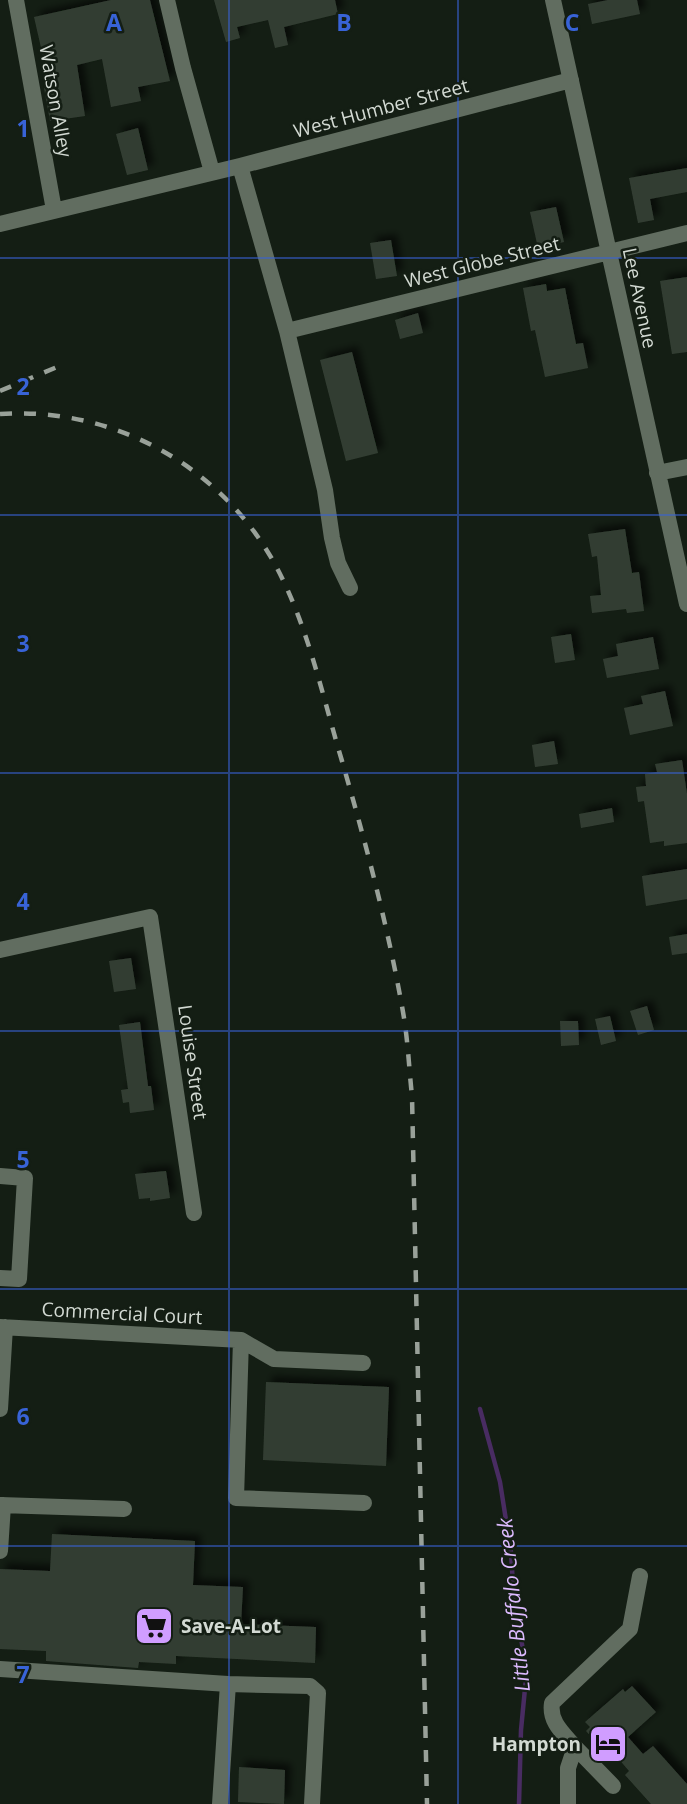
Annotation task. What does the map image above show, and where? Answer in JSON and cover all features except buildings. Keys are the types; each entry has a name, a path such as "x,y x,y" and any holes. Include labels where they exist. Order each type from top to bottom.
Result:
{"street":[{"name":"Watson Alley","path":"16,0 54,210"},
{"path":"167,0 206,174"},
{"name":"Lee Avenue","path":"552,0 687,604"},
{"name":"West Humber Street","path":"0,223 240,166 571,80"},
{"path":"240,166 287,331 325,490 338,563 350,588"},
{"name":"West Globe Street","path":"287,331 687,233"},
{"path":"657,473 687,467"},
{"name":"Louise Street","path":"0,950 150,917 194,1213"},
{"path":"0,1176 25,1178 19,1279 0,1278"},
{"path":"0,1409 3,1327"},
{"name":"Commercial Court","path":"3,1327 241,1340"},
{"path":"363,1363 274,1359 241,1340 236,1498 364,1503"},
{"path":"0,1551 1,1505 124,1509"},
{"path":"613,1786 554,1723 551,1717 552,1703 630,1629 640,1576"},
{"path":"0,1669 228,1684 310,1686 318,1693 312,1804"},
{"path":"220,1804 228,1684"},
{"path":"568,1804 568,1768 575,1747"}],"waterway":[{"name":"Little Buffalo Creek","path":"480,1409 500,1482 526,1678 521,1730 519,1804"}],"railway":[{"path":"0,391 57,367"},
{"path":"0,414 44,414 87,421 128,435 167,454 202,478 234,507 261,542 293,601 316,669 376,886 405,1023 412,1096 427,1804"}],"place":[{"name":"Save-A-Lot","path":"154,1626"},
{"name":"Hampton","path":"608,1744"}]}
